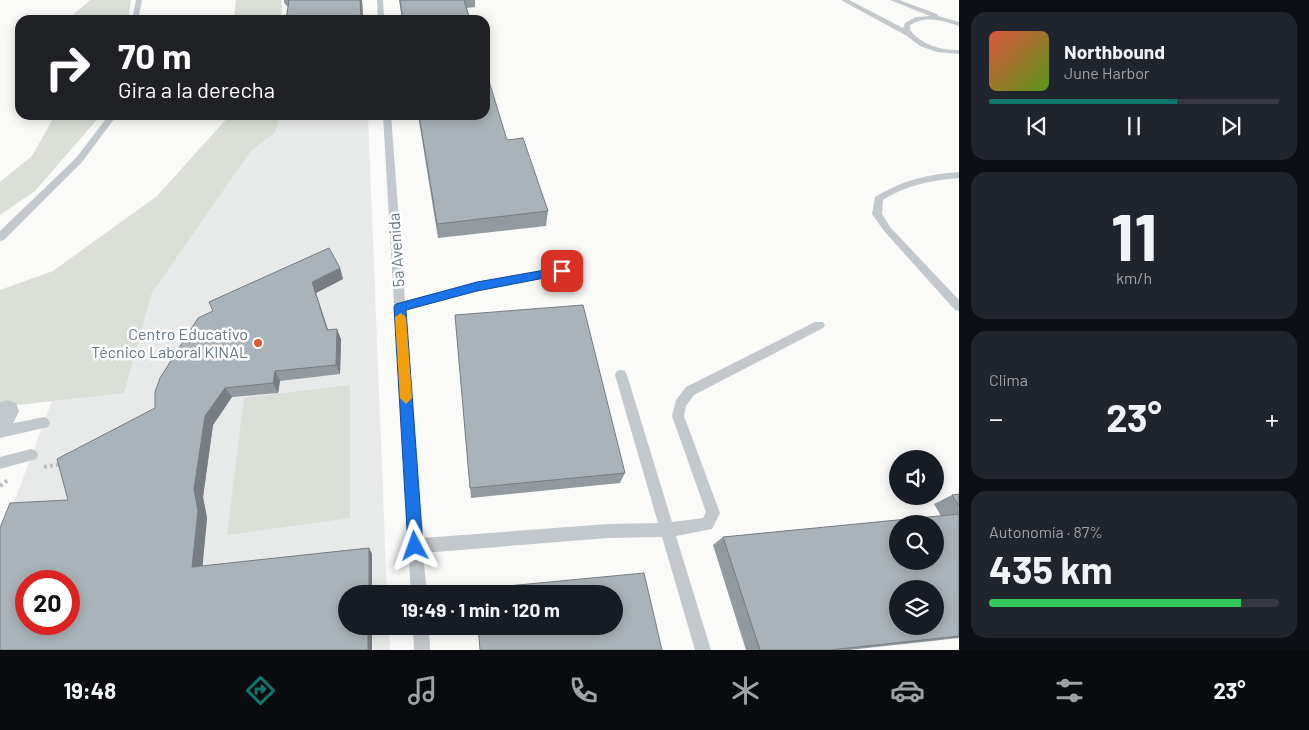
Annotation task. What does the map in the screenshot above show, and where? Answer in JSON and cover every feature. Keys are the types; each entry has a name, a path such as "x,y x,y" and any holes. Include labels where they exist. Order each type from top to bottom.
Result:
{"lane":[{"path":"136,15 139,0"},
{"path":"380,0 381,15"},
{"path":"844,0 928,46 959,52"},
{"path":"894,0 956,23"},
{"path":"910,36 906,30 907,24 912,21 930,18 956,23"},
{"path":"941,50 957,61"},
{"path":"0,237 79,160 109,120"},
{"name":"5a Avenida","path":"387,120 418,585"},
{"path":"959,175 927,180 884,195 878,199 878,214 887,229 959,307"},
{"path":"400,307 480,286 562,271"},
{"path":"415,546 608,531 667,530 707,524 713,512 678,416 680,404 690,390 819,325"},
{"path":"621,375 703,650"},
{"path":"2,422 44,423"},
{"path":"0,463 33,461"},
{"path":"421,635 422,650"}],"path":[{"path":"33,461 66,464"}],"shaded area":[{"path":"90,0 131,0 129,15 73,15"},
{"path":"236,0 282,0 281,15 234,15"},
{"path":"52,120 97,120 35,191 0,215 0,182 32,156"},
{"path":"225,120 278,120 276,132 251,151 152,293 124,393 0,407 0,290 53,271 157,196"},
{"name":"Centro Educativo Técnico Laboral KINAL","path":"278,120 368,120 387,585 338,585 338,635 389,635 390,650 0,650 0,540 52,401 124,392 152,293 251,151 276,132"},
{"path":"350,385 350,518 227,535 244,398"}],"building":[{"path":"289,0 360,0 361,15 287,15"},
{"path":"400,0 464,0 468,15 402,15"},
{"path":"490,84 507,140 523,138 548,211 437,224 420,120 490,120"},
{"path":"329,248 340,268 312,282 327,330 337,329 336,365 275,371 273,383 225,388 205,416 194,489 198,511 192,567 369,548 369,585 338,585 338,635 368,635 368,650 0,650 0,528 10,503 68,500 57,459 155,408 155,392 160,378 198,318 213,311 209,302"},
{"path":"583,305 625,473 470,488 455,315"},
{"path":"959,494 959,506 952,495"},
{"path":"959,514 959,636 830,650 760,650 723,537 889,521 889,570 944,570 944,515"},
{"path":"644,573 662,650 480,650 479,635 623,635 623,585 518,585"}],"slow traffic":[{"path":"401,317 406,398"}],"place":[{"name":"Centro Educativo Técnico Laboral KINAL","path":"258,343"}],"route":[{"path":"415,546 400,307 467,289 562,271"}]}
